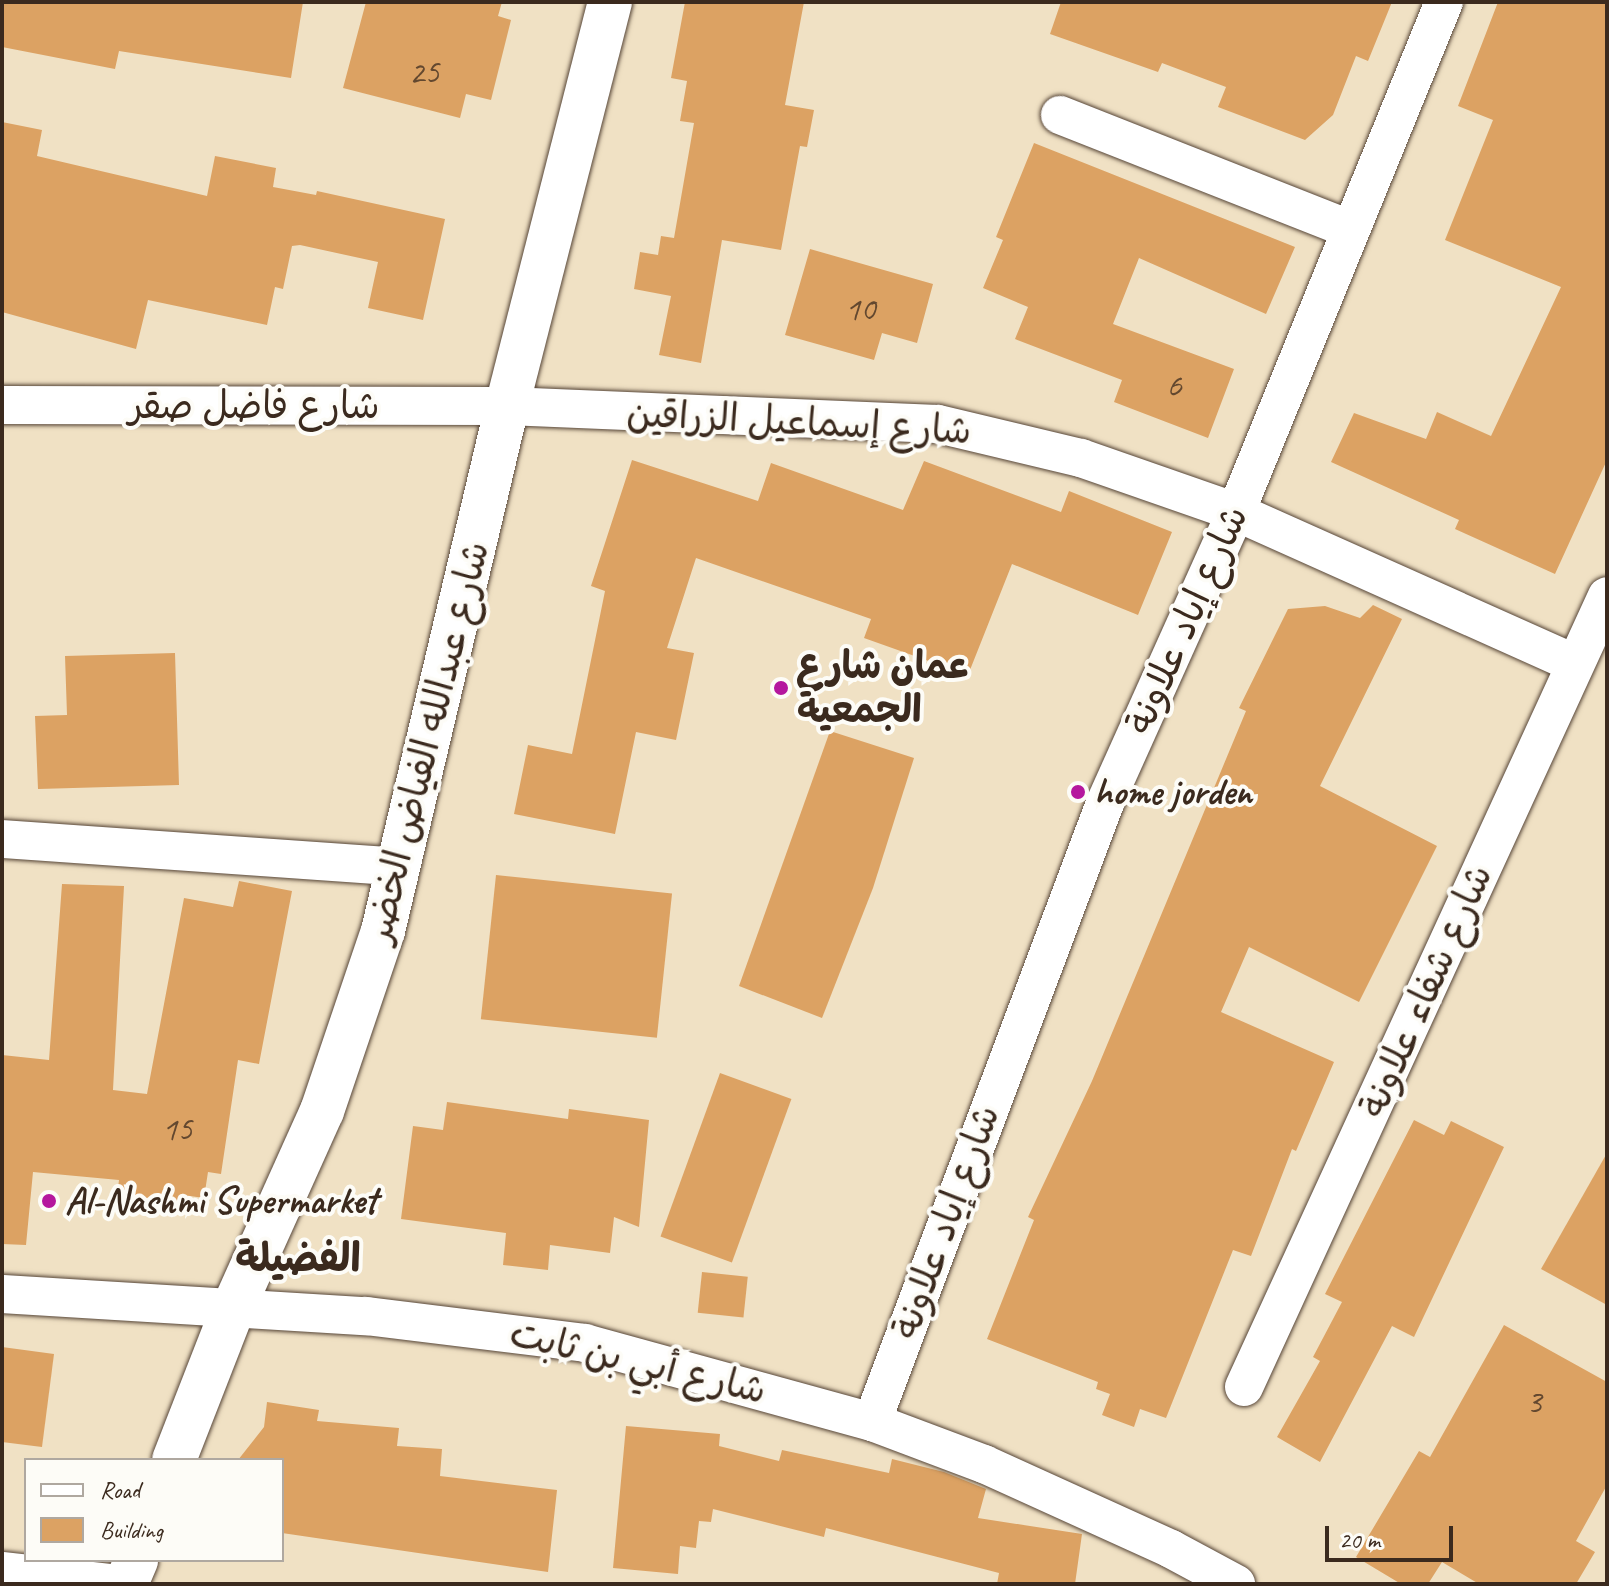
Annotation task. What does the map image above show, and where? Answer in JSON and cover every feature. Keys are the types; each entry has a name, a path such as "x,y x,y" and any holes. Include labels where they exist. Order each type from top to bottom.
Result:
{"street":[{"name":"شارع عبدالله الفياض الخضر","path":"175,1458 232,1311 322,1111 400,867 507,406 610,2"},
{"name":"شارع إياد علاونة","path":"872,1422 1105,803 1236,512 1444,2"},
{"path":"1060,115 1350,229"},
{"name":"شارع فاضل صقر","path":"2,405 507,406"},
{"name":"شارع إسماعيل الزراقين","path":"507,406 938,424 1081,458 1236,512 1574,663"},
{"name":"شارع شفاء علاونة","path":"1244,1387 1607,596"},
{"path":"2,839 400,867"},
{"name":"شارع أبي بن ثابت","path":"2,1294 232,1311 366,1316 585,1343 872,1422 984,1464 1171,1549 1236,1584"},
{"path":"126,1584 135,1562"},
{"path":"2,1571 120,1584"}],"building":[{"path":"2,2 303,2 291,78 119,51 115,69 2,47"},
{"path":"366,2 502,2 498,16 511,20 491,100 466,94 460,118 343,88"},
{"path":"685,2 804,2 785,105 814,110 807,147 800,146 781,250 722,240 701,363 659,355 671,296 634,289 640,252 658,255 661,236 674,238 694,123 680,121 687,81 671,78"},
{"path":"1061,2 1392,2 1368,61 1356,56 1333,115 1305,140 1218,107 1226,87 1162,63 1158,72 1050,34"},
{"path":"1498,2 1607,2 1607,460 1555,574 1455,529 1459,520 1331,462 1354,413 1426,439 1437,412 1491,436 1561,287 1445,240 1493,120 1458,106"},
{"path":"2,122 42,130 37,156 207,196 215,156 276,168 273,187 316,195 317,191 445,219 423,320 368,308 378,262 300,245 292,246 283,289 275,287 267,325 148,300 136,349 2,312"},
{"path":"1034,143 1295,247 1266,314 1139,258 1113,324 1234,369 1208,438 1114,402 1122,380 1015,339 1028,307 983,288 1003,240 996,237"},
{"path":"810,249 933,284 917,343 882,333 874,360 785,335"},
{"path":"632,460 758,501 771,463 903,510 924,461 1061,512 1069,491 1172,532 1138,615 1012,564 968,675 864,638 871,619 696,558 667,648 694,653 676,740 636,732 615,834 514,814 528,745 572,754 605,591 591,586"},
{"path":"1373,605 1402,619 1320,786 1437,846 1359,1002 1249,947 1221,1012 1334,1062 1296,1151 1292,1149 1251,1256 1233,1250 1166,1418 1140,1409 1134,1427 1102,1415 1110,1394 1096,1389 1098,1382 987,1339 1034,1220 1028,1217 1092,1081 1246,711 1239,708 1288,609 1325,606 1360,618"},
{"path":"175,653 179,785 38,789 35,716 67,715 65,656"},
{"path":"830,731 914,758 873,888 822,1018 739,986"},
{"path":"496,875 672,894 657,1038 481,1019"},
{"path":"239,881 292,891 259,1064 238,1060 221,1174 208,1172 204,1198 183,1195 181,1213 116,1204 119,1180 33,1172 26,1245 2,1244 2,1055 49,1060 62,884 124,886 113,1090 147,1094 184,898 233,907"},
{"path":"720,1073 791,1099 732,1263 660,1237"},
{"path":"447,1102 568,1119 569,1109 649,1120 639,1227 614,1217 610,1253 550,1245 548,1270 503,1265 506,1233 401,1219 413,1126 443,1130"},
{"path":"1414,1120 1444,1135 1451,1121 1504,1147 1414,1337 1392,1326 1320,1462 1277,1437 1320,1361 1313,1357 1342,1302 1325,1294"},
{"path":"1607,1153 1607,1305 1541,1269"},
{"path":"702,1272 748,1277 743,1318 698,1313"},
{"path":"1504,1325 1607,1382 1607,1485 1576,1541 1595,1552 1576,1584 1479,1584 1442,1562 1428,1584 1401,1584 1356,1557 1419,1451 1430,1457"},
{"path":"2,1347 54,1354 42,1447 2,1442"},
{"path":"267,1402 319,1410 317,1421 399,1428 397,1446 442,1449 440,1476 557,1490 548,1572 284,1533 284,1458 240,1458 264,1427"},
{"path":"626,1426 720,1434 719,1446 779,1461 782,1450 889,1473 892,1459 944,1472 986,1489 978,1518 1082,1534 1075,1584 997,1584 999,1573 826,1528 824,1537 713,1509 711,1522 699,1521 696,1548 680,1546 678,1574 613,1568"}],"place":[{"name":"عمان شارع الجمعية","path":"781,688"},
{"name":"home jorden","path":"1078,792"},
{"name":"Al-Nashmi Supermarket","path":"49,1201"}],"district":[{"name":"الفضيلة","path":"298,1258"}]}
